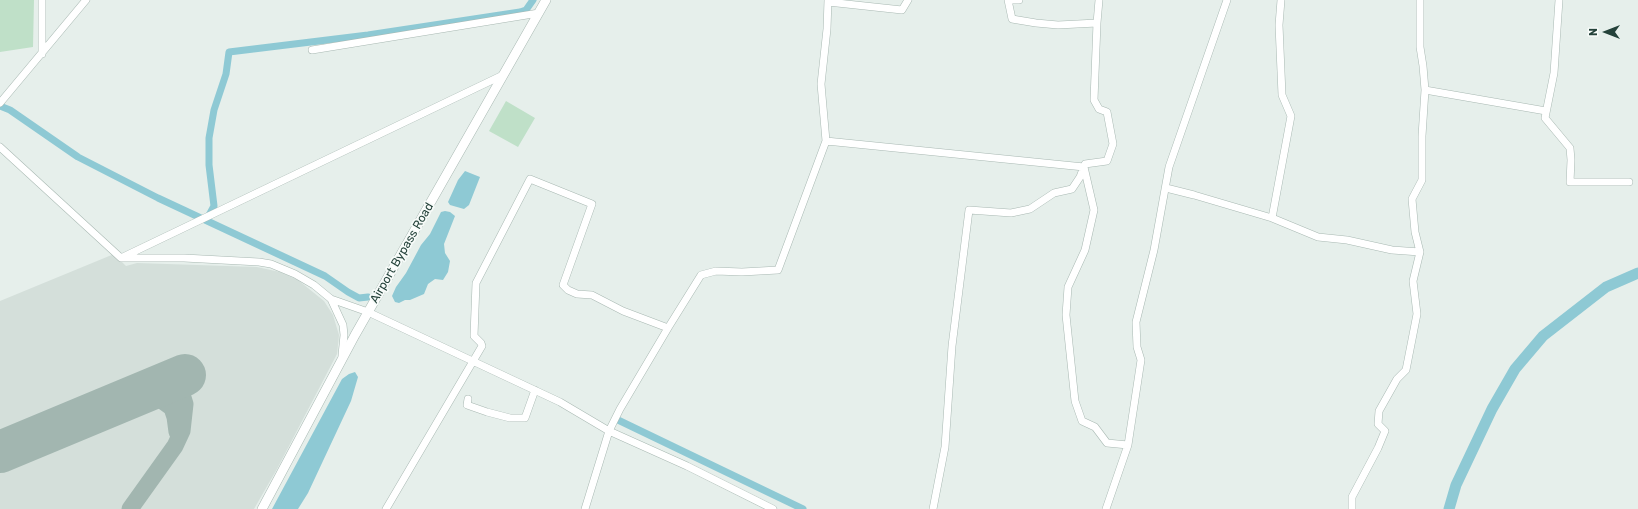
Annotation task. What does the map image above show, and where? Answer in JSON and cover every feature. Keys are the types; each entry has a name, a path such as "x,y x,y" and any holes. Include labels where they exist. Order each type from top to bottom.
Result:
{"street":[{"path":"42,0 42,54"},
{"path":"0,103 86,0"},
{"name":"Airport Bypass Road","path":"262,509 368,312 546,0"},
{"path":"585,509 609,431 620,409 668,328 702,275 711,271 721,270 742,272 778,270 826,141 821,84 827,29 828,1 902,10 908,0"},
{"path":"1018,0 1008,0 1012,19 1058,25 1097,23"},
{"path":"933,509 945,447 952,346 969,210 1011,213 1030,209 1054,193 1072,189 1080,177 1085,164 1107,161 1113,144 1107,112 1099,109 1094,100 1097,0"},
{"path":"1106,509 1128,445 1141,360 1137,347 1136,322 1154,250 1169,167 1227,0"},
{"path":"1272,218 1291,116 1282,95 1279,25 1281,0"},
{"path":"1352,509 1352,498 1378,448 1385,431 1378,424 1379,411 1397,379 1406,370 1417,314 1413,281 1420,252 1415,232 1412,199 1422,180 1422,136 1425,90 1420,47 1420,0"},
{"path":"1559,0 1554,73 1545,118 1570,148 1570,182 1628,182"},
{"path":"312,50 539,13"},
{"path":"121,258 505,74"},
{"path":"1425,90 1546,111"},
{"path":"826,141 1084,167"},
{"path":"0,147 121,258 191,258 271,264 295,274 314,285 331,299 368,312 535,390 560,402 609,431 687,466 772,509"},
{"path":"1084,167 1094,210 1085,250 1068,287 1066,316 1075,401 1082,421 1095,427 1107,443 1128,445"},
{"path":"386,509 474,362 482,345 474,336 476,282 530,179 592,204 563,285 568,290 577,294 592,295 623,311 668,328"},
{"path":"1166,188 1272,218 1318,237 1347,240 1392,250 1420,252"},
{"path":"331,299 343,325 343,350 339,365"},
{"path":"468,399 467,406 510,418 525,418 535,390"}],"shaded area":[{"path":"114,254 126,266 137,263 257,267 280,272 298,280 324,301 333,315 339,335 337,354 277,469 254,509 0,509 0,301"}],"green space":[{"path":"0,0 34,0 33,47 0,52"},
{"path":"506,101 535,118 518,147 489,131"}],"water":[{"path":"465,171 480,177 469,205 464,209 450,205 448,202 458,180"},
{"path":"441,212 450,212 455,216 444,244 445,253 450,261 448,272 443,280 435,279 428,284 424,294 410,300 405,300 399,303 395,302 392,296 396,287 406,273 421,245 430,234"},
{"path":"355,372 358,377 351,401 308,493 298,509 272,509 342,379"}],"waterway":[{"path":"207,219 214,206 209,165 209,138 214,110 226,74 229,52 368,35 520,12 526,10 533,0"},
{"path":"0,106 10,110 78,157 158,198 325,276 359,298 368,297"},
{"path":"1449,509 1456,485 1492,409 1515,369 1543,336 1606,287 1638,273"},
{"path":"618,420 803,509"}],"taxiway":[{"path":"130,509 175,446 182,431 185,404 177,378"},
{"path":"137,395 149,395 161,400 172,408 177,432"}],"runway":[{"path":"0,452 185,375"}]}
